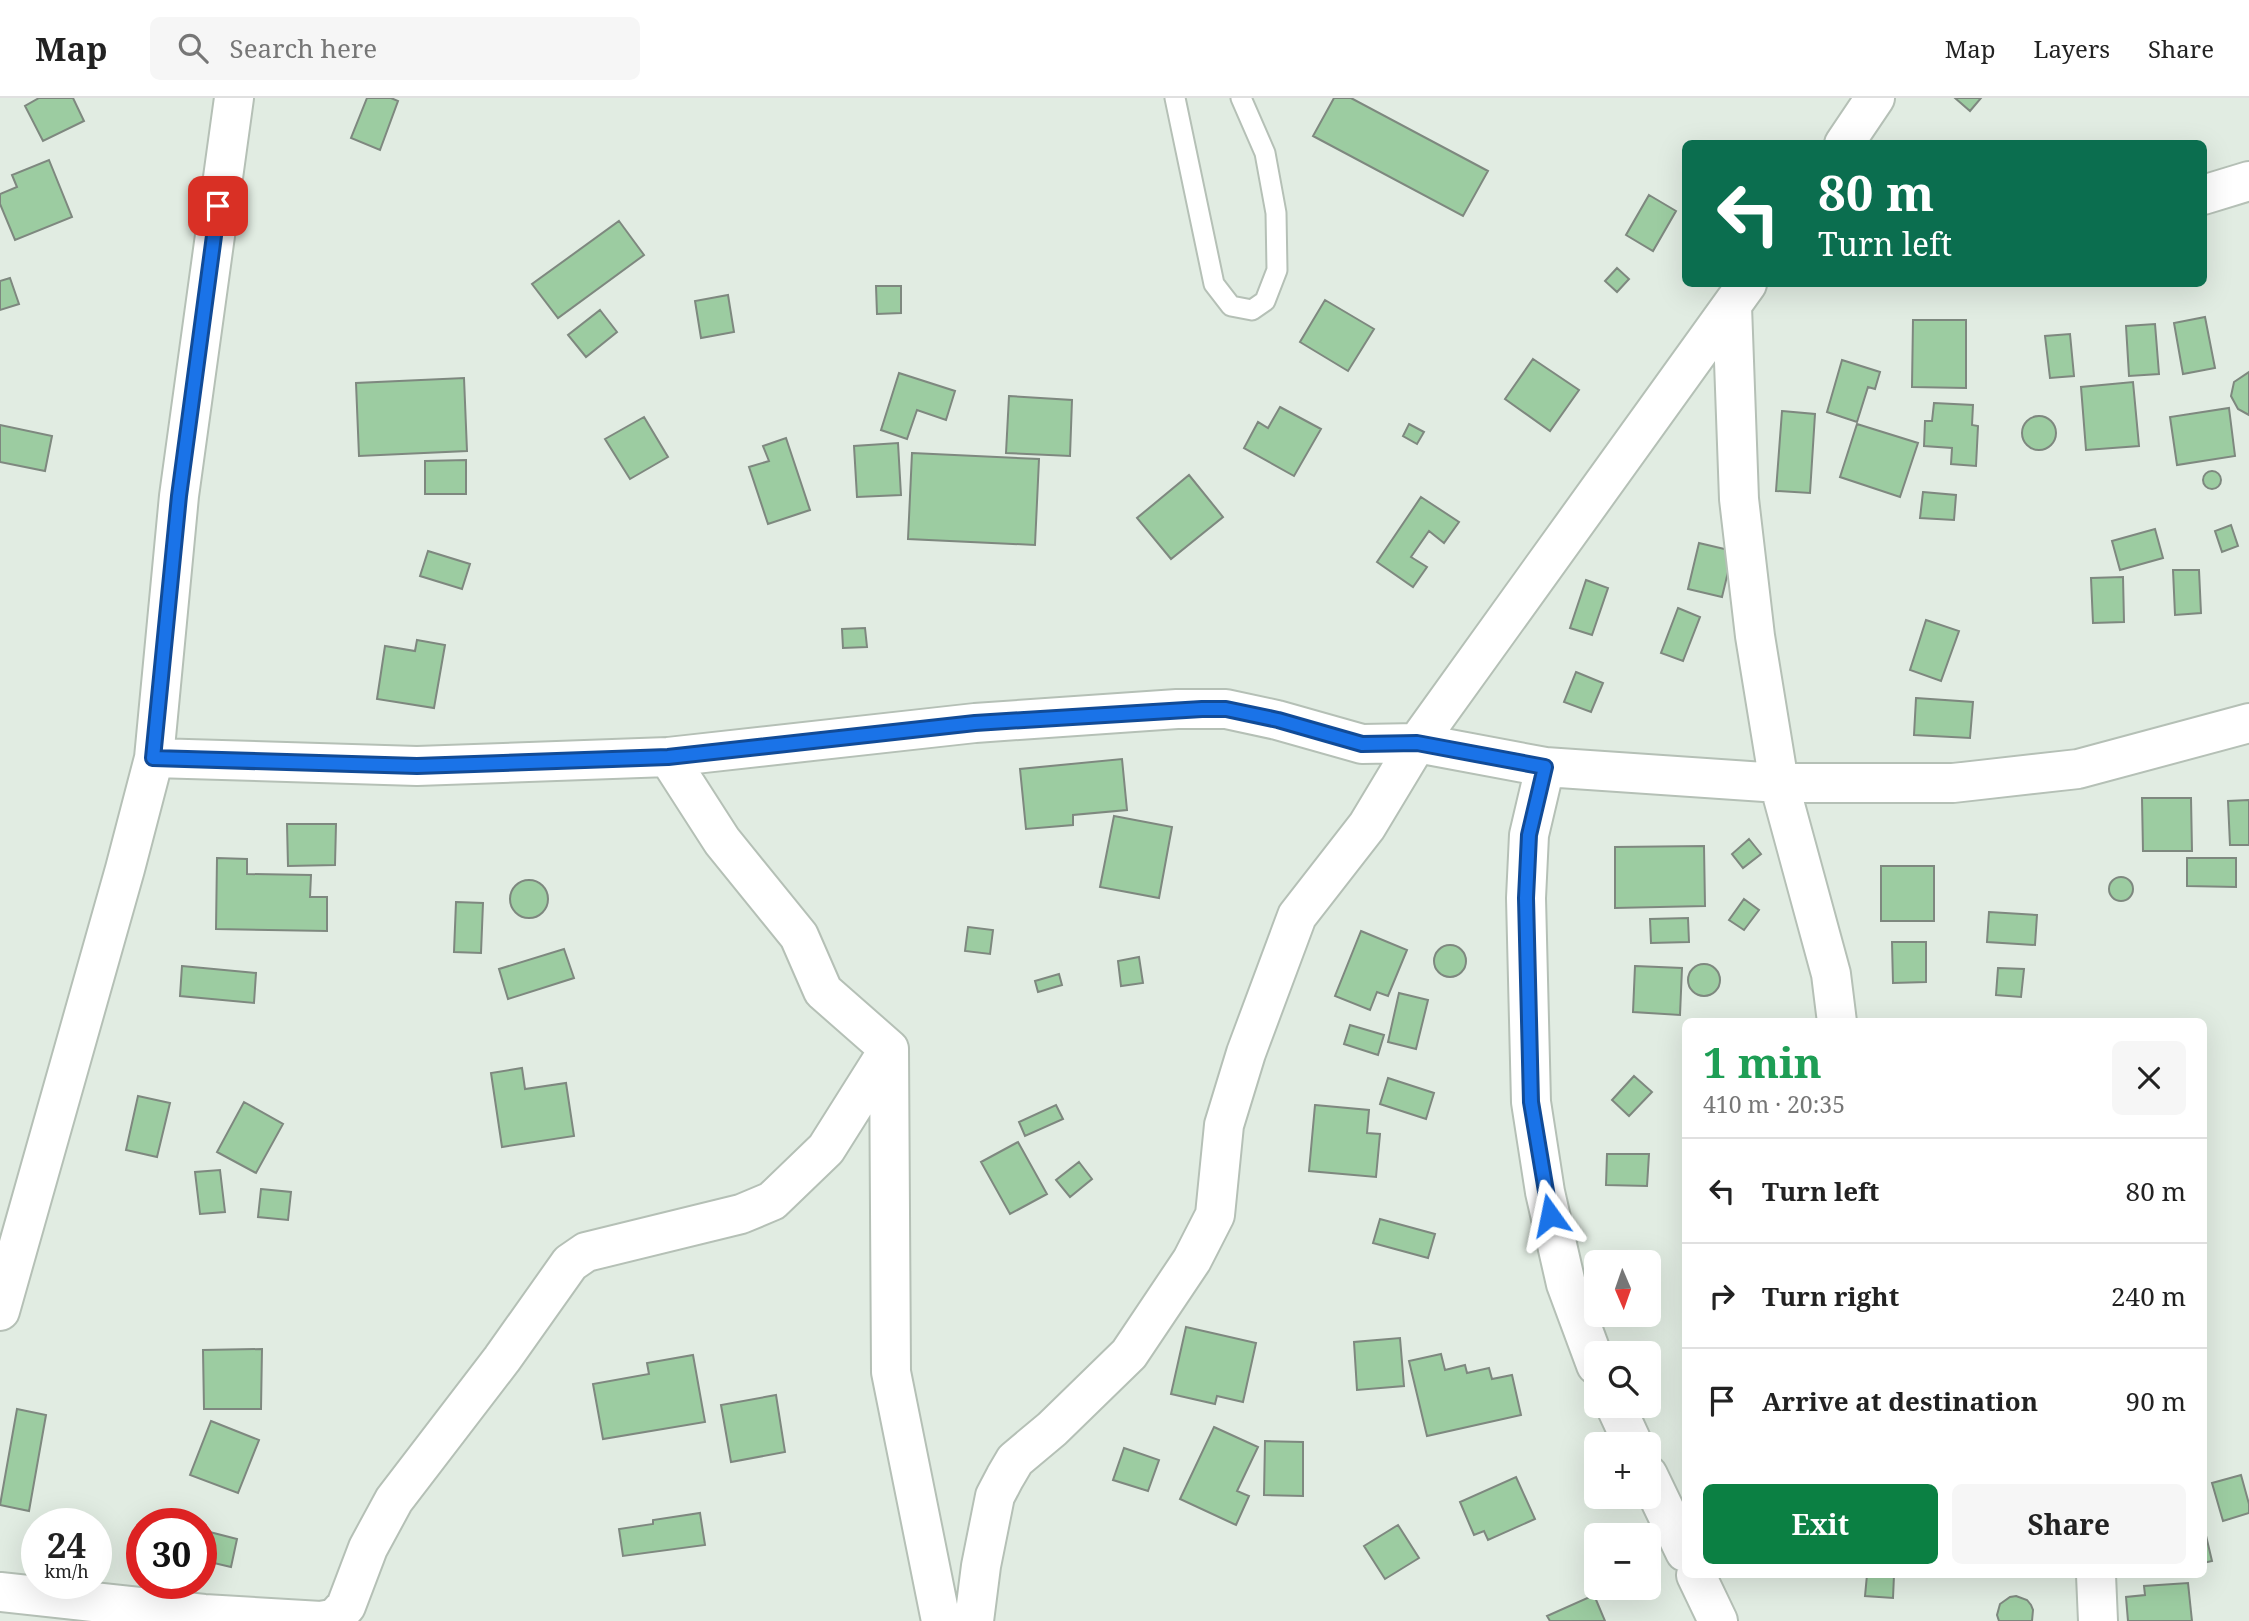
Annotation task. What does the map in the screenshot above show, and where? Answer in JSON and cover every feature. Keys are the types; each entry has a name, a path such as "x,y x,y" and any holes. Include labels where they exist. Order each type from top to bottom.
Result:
{"street":[{"path":"0,1311 125,869 153,758 179,496 234,98"},
{"path":"1847,140 1875,98"},
{"path":"2207,194 2249,181"},
{"path":"974,1621 981,1566 995,1496 1015,1460 1052,1429 1129,1353 1192,1260 1215,1215 1224,1125 1246,1053 1297,916 1367,826 1417,743 1740,295"},
{"path":"1740,295 1739,499 1755,636 1779,783 1832,974 1837,1018"},
{"path":"153,758 417,766 668,757 975,723 1177,709 1226,709 1278,720 1362,744 1417,743 1545,767 1779,783 1953,783 2078,769 2249,723"},
{"path":"668,757 722,841 799,936 823,990 889,1049 891,1372 941,1621"},
{"path":"1545,767 1529,835 1526,898 1531,1102 1545,1192 1566,1284 1587,1341"},
{"path":"0,1592 204,1614 321,1621 335,1618 346,1606 368,1548 394,1500 502,1359 570,1263 586,1252 741,1214 772,1201 826,1149 889,1049"},
{"path":"1661,1502 1682,1546"},
{"path":"1697,1578 1718,1621"},
{"path":"2096,1578 2098,1621"}],"lane":[{"path":"1175,98 1214,284 1231,306 1252,310 1265,301 1277,270 1276,213 1265,153 1241,98"}],"building":[{"path":"39,98 73,98 84,121 43,141 25,106"},
{"path":"367,98 391,98 398,101 380,150 351,138"},
{"path":"1334,98 1351,98 1488,171 1463,216 1313,136"},
{"path":"1955,98 1981,98 1970,111"},
{"path":"49,160 72,217 15,240 0,204 0,194 17,187 12,175"},
{"path":"1649,195 1676,211 1653,251 1626,235"},
{"path":"619,221 644,255 558,318 532,284"},
{"path":"1617,268 1629,279 1617,292 1605,281"},
{"path":"10,278 19,304 0,310 0,281"},
{"path":"876,286 901,286 901,313 877,314"},
{"path":"728,295 734,332 701,338 695,301"},
{"path":"1325,300 1374,329 1348,371 1300,342"},
{"path":"600,310 617,332 586,357 568,335"},
{"path":"2205,317 2215,368 2183,374 2174,323"},
{"path":"1913,320 1966,320 1966,388 1912,387"},
{"path":"2155,324 2159,374 2129,376 2126,326"},
{"path":"2070,334 2074,376 2050,378 2045,336"},
{"path":"1533,359 1579,390 1550,431 1505,399"},
{"path":"1842,360 1880,372 1875,389 1868,387 1857,422 1827,412"},
{"path":"2249,372 2249,415 2238,409 2231,396 2234,382"},
{"path":"899,373 955,391 946,420 917,410 907,439 881,430"},
{"path":"464,378 467,451 359,456 356,383"},
{"path":"2133,382 2139,446 2086,450 2081,387"},
{"path":"1009,396 1072,400 1070,456 1006,453"},
{"path":"1934,403 1973,405 1972,425 1978,426 1976,466 1951,464 1952,448 1924,446 1925,421 1932,421"},
{"path":"1280,407 1321,429 1294,476 1244,448 1258,422 1268,428"},
{"path":"2229,408 2235,456 2177,465 2170,417"},
{"path":"1782,411 1815,414 1810,493 1776,491"},
{"path":"2039,416 2051,421 2056,433 2051,445 2039,450 2027,445 2022,433 2027,421"},
{"path":"644,417 668,457 630,479 605,439"},
{"path":"1409,424 1424,432 1417,444 1403,436"},
{"path":"1857,424 1918,443 1900,497 1840,477"},
{"path":"0,425 52,436 45,471 0,462"},
{"path":"786,438 810,510 768,524 749,467 769,461 763,446"},
{"path":"898,443 901,495 857,497 854,446"},
{"path":"912,453 1039,459 1035,545 908,539"},
{"path":"466,460 466,494 425,494 425,461"},
{"path":"2212,471 2218,474 2221,480 2218,486 2212,489 2206,486 2203,480 2206,474"},
{"path":"1189,475 1223,517 1171,559 1137,518"},
{"path":"1923,492 1956,495 1954,520 1920,518"},
{"path":"1421,497 1459,522 1444,543 1429,531 1411,557 1427,567 1413,587 1377,562"},
{"path":"2231,525 2238,546 2222,552 2215,531"},
{"path":"2155,529 2163,558 2120,570 2112,541"},
{"path":"1699,543 1733,551 1722,597 1688,589"},
{"path":"428,551 470,564 462,589 420,576"},
{"path":"2173,570 2199,570 2201,613 2175,615"},
{"path":"2123,577 2124,622 2093,623 2091,578"},
{"path":"1586,580 1608,588 1592,635 1570,628"},
{"path":"1678,608 1700,617 1683,661 1661,653"},
{"path":"1926,620 1959,631 1941,681 1910,670"},
{"path":"865,628 867,647 843,648 842,629"},
{"path":"417,640 445,645 434,708 377,699 385,646 415,651"},
{"path":"1576,672 1603,683 1591,712 1564,702"},
{"path":"1916,698 1973,702 1970,738 1914,735"},
{"path":"1122,759 1127,810 1073,815 1073,825 1026,829 1020,769"},
{"path":"2142,798 2191,798 2192,851 2143,851"},
{"path":"2249,800 2249,845 2230,845 2228,801"},
{"path":"1114,816 1172,827 1159,898 1100,887"},
{"path":"287,824 336,824 335,865 288,866"},
{"path":"1749,839 1761,854 1743,868 1732,854"},
{"path":"1704,846 1705,906 1615,908 1615,847"},
{"path":"217,858 247,859 247,874 311,875 310,897 327,897 327,931 216,929"},
{"path":"2187,858 2236,858 2236,887 2187,886"},
{"path":"1881,866 1934,866 1934,921 1881,921"},
{"path":"2121,877 2129,881 2133,889 2129,897 2121,901 2113,897 2109,889 2113,881"},
{"path":"529,880 542,886 548,899 542,912 529,918 516,912 510,899 516,886"},
{"path":"1744,899 1759,910 1744,930 1729,920"},
{"path":"456,902 483,903 481,953 454,952"},
{"path":"1989,912 2037,915 2035,945 1987,942"},
{"path":"1688,918 1689,942 1651,943 1650,919"},
{"path":"968,927 993,930 990,954 965,951"},
{"path":"1361,931 1407,950 1388,996 1377,992 1370,1010 1335,996"},
{"path":"1892,942 1926,942 1926,982 1893,983"},
{"path":"1450,945 1461,950 1466,961 1461,972 1450,977 1439,972 1434,961 1439,950"},
{"path":"564,949 574,978 508,999 499,969"},
{"path":"1139,957 1143,983 1121,986 1118,961"},
{"path":"1704,964 1715,969 1720,980 1715,991 1704,996 1693,991 1688,980 1693,969"},
{"path":"182,966 256,973 254,1003 180,996"},
{"path":"1635,966 1682,968 1680,1015 1633,1012"},
{"path":"1998,968 2024,969 2021,997 1996,995"},
{"path":"1059,974 1062,985 1038,992 1035,981"},
{"path":"1399,993 1428,1000 1416,1049 1388,1042"},
{"path":"1350,1025 1384,1035 1378,1055 1344,1044"},
{"path":"522,1068 525,1089 566,1083 574,1136 502,1147 491,1073"},
{"path":"1634,1076 1652,1092 1629,1116 1612,1100"},
{"path":"1388,1078 1434,1093 1426,1119 1380,1104"},
{"path":"138,1096 170,1103 157,1157 126,1150"},
{"path":"244,1102 283,1124 256,1173 217,1152"},
{"path":"1056,1105 1063,1119 1025,1136 1019,1122"},
{"path":"1315,1105 1369,1110 1367,1133 1380,1134 1376,1177 1309,1171"},
{"path":"1018,1142 1047,1194 1010,1214 981,1162"},
{"path":"1607,1154 1649,1154 1647,1186 1606,1185"},
{"path":"1079,1162 1092,1179 1070,1197 1056,1180"},
{"path":"220,1170 225,1212 200,1214 195,1172"},
{"path":"261,1189 291,1192 288,1220 258,1217"},
{"path":"1380,1219 1435,1234 1428,1258 1373,1243"},
{"path":"1186,1327 1256,1343 1243,1402 1217,1396 1215,1404 1171,1394"},
{"path":"1400,1338 1404,1386 1357,1390 1354,1342"},
{"path":"262,1349 261,1409 204,1409 203,1350"},
{"path":"1441,1354 1445,1370 1465,1365 1467,1373 1489,1368 1492,1379 1512,1375 1521,1415 1427,1436 1409,1361"},
{"path":"693,1355 705,1422 603,1439 593,1384 649,1374 647,1363"},
{"path":"776,1395 785,1452 731,1462 721,1405"},
{"path":"17,1409 46,1415 30,1508 21,1509 0,1505"},
{"path":"211,1421 259,1440 238,1493 190,1475"},
{"path":"1214,1427 1258,1447 1237,1491 1249,1496 1236,1525 1180,1499"},
{"path":"1265,1441 1303,1442 1303,1496 1264,1495"},
{"path":"1124,1448 1159,1460 1148,1491 1113,1480"},
{"path":"2241,1475 2249,1513 2223,1521 2212,1483"},
{"path":"1516,1477 1535,1519 1488,1540 1484,1531 1474,1535 1460,1502"},
{"path":"700,1513 705,1545 623,1556 619,1529 653,1524 653,1520"},
{"path":"1398,1525 1419,1558 1385,1579 1364,1546"},
{"path":"217,1534 237,1539 231,1567 217,1564"},
{"path":"2207,1540 2212,1561 2207,1562"},
{"path":"1867,1578 1894,1578 1893,1598 1865,1596"},
{"path":"2188,1583 2192,1621 2128,1621 2126,1597 2145,1595 2144,1586"},
{"path":"2016,1596 2027,1600 2031,1605 2032,1621 1999,1621 1997,1615 2000,1604"},
{"path":"1584,1599 1596,1600 1605,1621 1550,1621 1547,1616"}],"route":[{"path":"218,206 179,496 153,758 417,766 668,757 975,723 1177,709 1226,709 1278,720 1362,744 1417,743 1545,767 1529,835 1526,898 1531,1102 1550,1215"}]}
